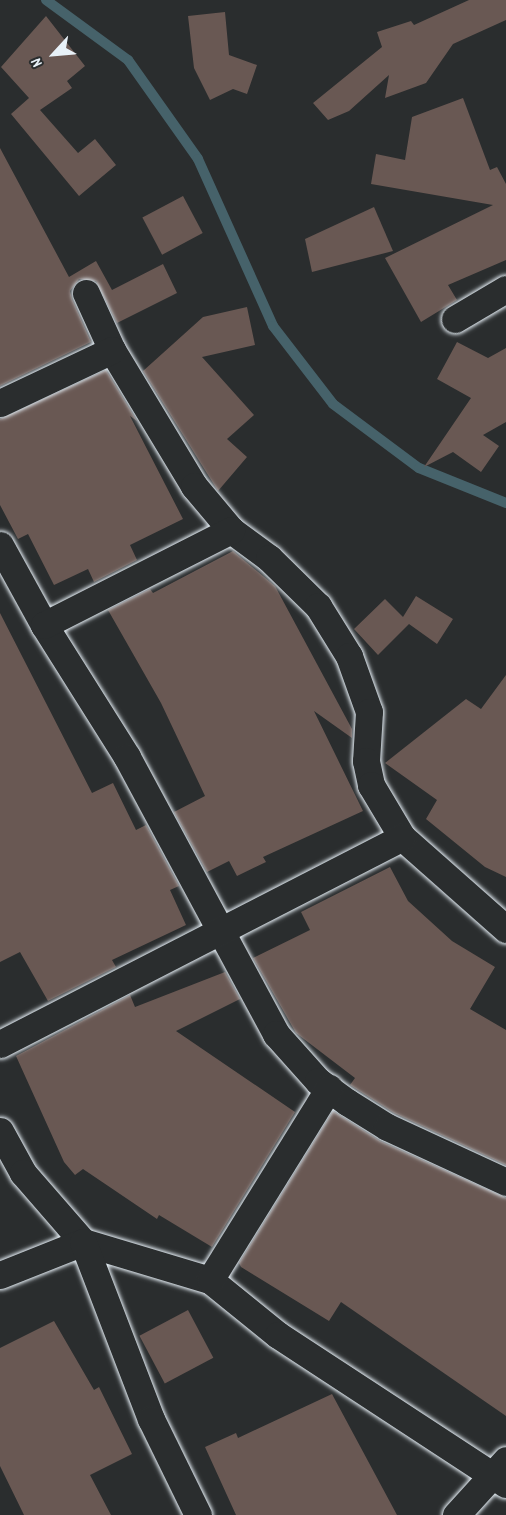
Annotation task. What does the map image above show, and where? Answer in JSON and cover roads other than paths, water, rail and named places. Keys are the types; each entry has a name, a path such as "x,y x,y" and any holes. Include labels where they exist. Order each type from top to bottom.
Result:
{"street":[{"path":"455,318 506,289"},
{"path":"86,293 112,350 194,486 231,530 269,558 318,606 349,656 369,712 366,761 371,785 402,837 506,929"},
{"path":"0,403 112,350"},
{"path":"44,625 231,530"},
{"path":"0,544 44,625 127,757 223,932 256,1003 276,1034 329,1088 387,1127 506,1182"},
{"path":"0,1044 223,932 402,837"},
{"path":"210,1281 329,1088"},
{"path":"0,1131 23,1173 83,1242 151,1419 198,1515"},
{"path":"0,1275 83,1242 210,1281 278,1335 502,1474 456,1515"}],"waterway":[{"path":"46,0 128,60 198,159 273,326 333,404 419,468 506,503"}]}
